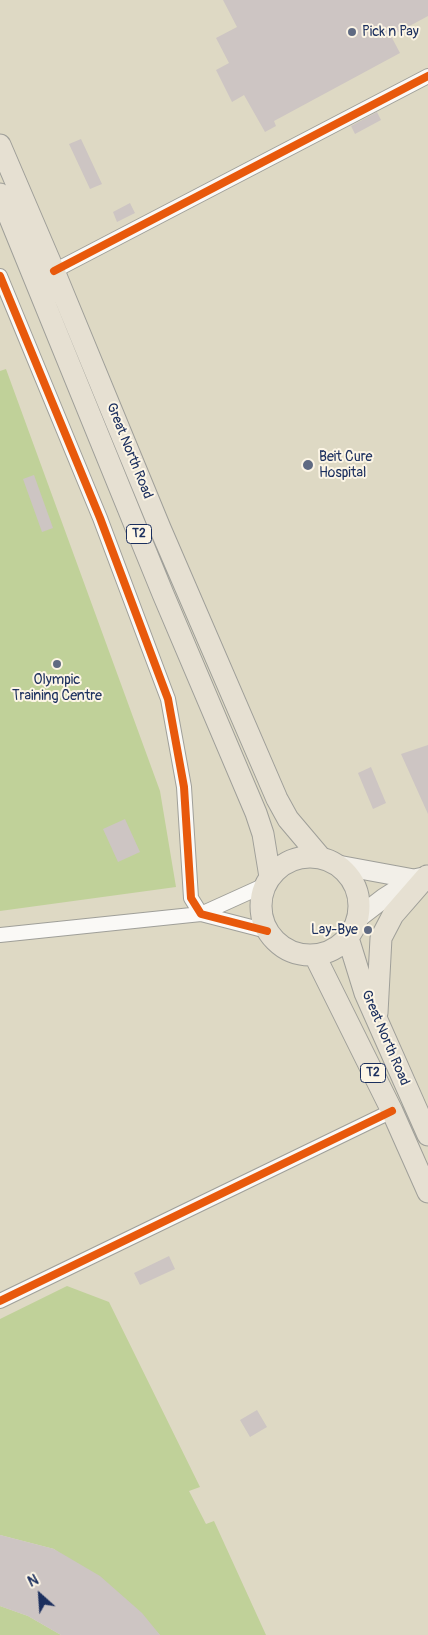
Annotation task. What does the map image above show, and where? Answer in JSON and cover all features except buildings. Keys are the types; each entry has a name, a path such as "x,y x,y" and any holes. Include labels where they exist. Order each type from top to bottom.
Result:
{"main road":[{"name":"Great North Road","path":"0,145 160,528 277,799 288,819 330,862"},
{"name":"Great North Road","path":"0,194 163,594 256,813 263,834 268,881"},
{"path":"268,881 284,864 293,860 312,857 330,862 423,877"},
{"name":"T2","path":"315,956 333,950 348,938 358,918 360,907 358,892 351,878 330,862"},
{"path":"358,918 384,898 423,877"},
{"path":"377,1021 381,938 392,915 423,877"},
{"name":"T2","path":"267,931 263,922 260,904 268,881"},
{"path":"267,931 272,939 287,950 305,956 315,956"},
{"name":"Great North Road","path":"348,938 365,993 428,1135"},
{"name":"Great North Road","path":"315,956 392,1111 428,1192"}],"street":[{"path":"54,271 428,76"},
{"path":"0,276 100,518 168,699 184,787 190,898 201,914 267,931"},
{"path":"0,936 201,914 268,881"},
{"path":"0,1301 392,1111"}],"green space":[{"name":"Olympic Training Centre","path":"6,369 160,791 176,887 0,911 0,371"},
{"path":"67,1286 109,1302 200,1487 189,1491 206,1524 214,1521 266,1635 160,1635 54,1549 0,1535 0,1319"},
{"path":"0,1606 28,1616 61,1635 0,1635"}],"cycle path":[{"path":"54,271 428,76"},
{"path":"0,276 100,518 168,699 184,787 191,898 201,914 267,931"},
{"path":"0,1301 392,1111"}],"place":[{"name":"Pick n Pay","path":"352,32"},
{"name":"Beit Cure Hospital","path":"308,465"},
{"name":"Olympic Training Centre","path":"57,664"},
{"name":"Lay-Bye","path":"368,930"}]}
